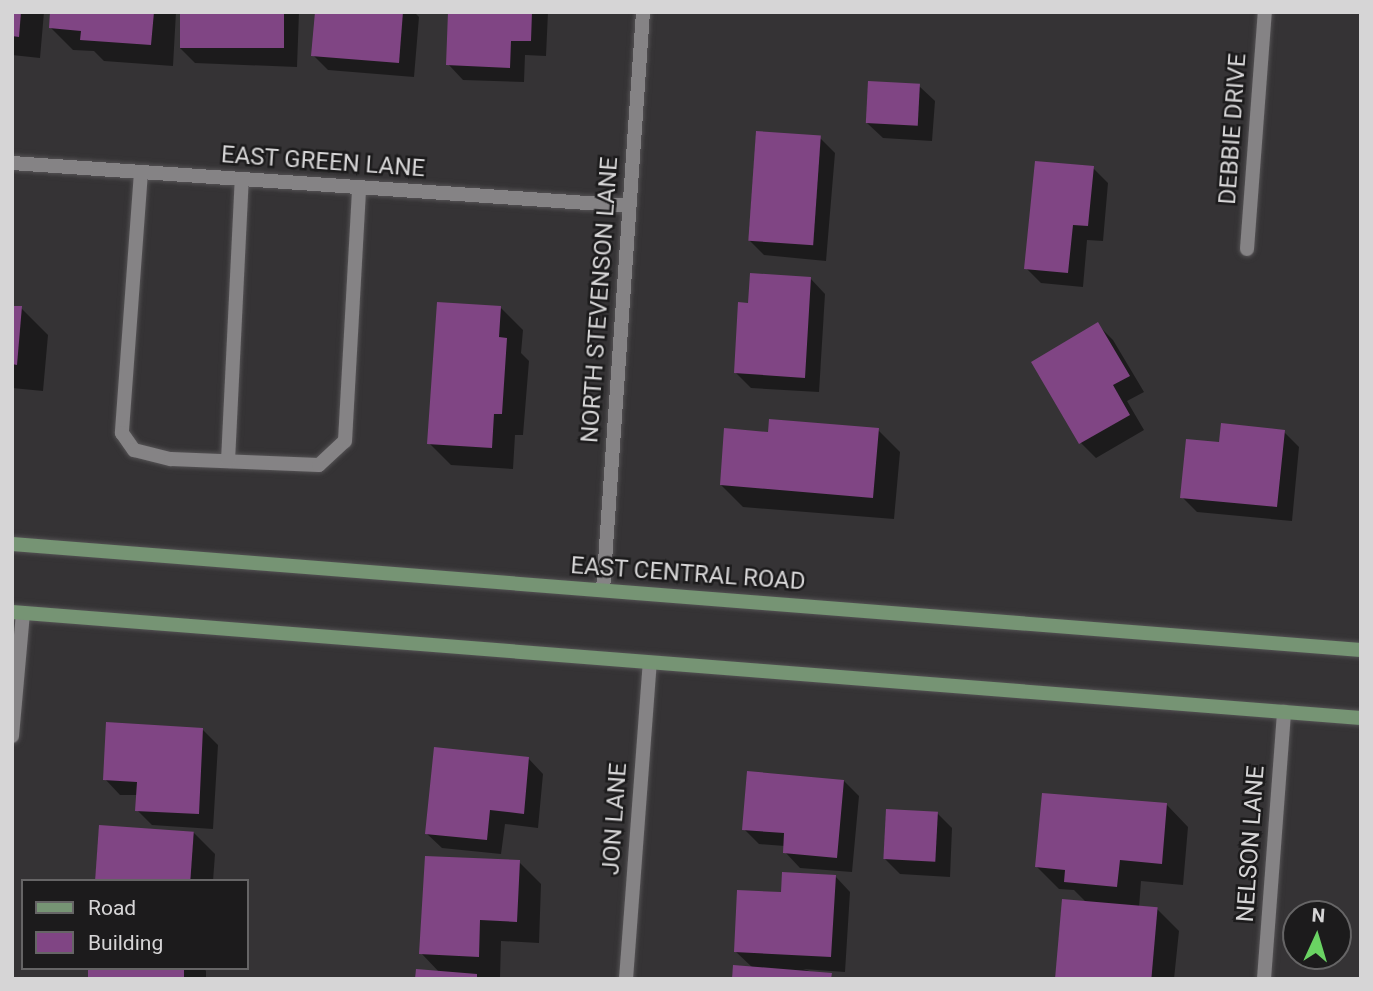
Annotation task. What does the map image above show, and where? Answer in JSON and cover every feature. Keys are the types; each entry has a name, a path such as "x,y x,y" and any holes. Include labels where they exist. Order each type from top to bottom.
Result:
{"main road":[{"name":"EAST CENTRAL ROAD","path":"12,544 1361,650"},
{"path":"18,613 1361,718"}],"street":[{"name":"NORTH STEVENSON LANE","path":"603,590 643,12"},
{"name":"DEBBIE DRIVE","path":"1247,249 1265,12"},
{"name":"EAST GREEN LANE","path":"12,163 630,206"},
{"path":"141,172 122,433 134,450 171,459 319,465 345,441 359,187"},
{"path":"228,461 242,179"},
{"path":"12,736 18,613"},
{"name":"JON LANE","path":"626,979 650,663"},
{"name":"NELSON LANE","path":"1264,979 1284,712"}],"building":[{"path":"12,12 21,12 19,37 12,36"},
{"path":"50,12 154,12 151,45 80,40 81,31 49,28"},
{"path":"180,12 284,12 284,48 180,48"},
{"path":"315,12 403,12 399,63 311,56"},
{"path":"448,12 532,12 531,41 511,41 510,68 446,65"},
{"path":"868,81 920,84 918,126 866,123"},
{"path":"756,131 821,136 813,245 748,241"},
{"path":"1035,161 1094,166 1088,226 1073,225 1068,273 1024,269"},
{"path":"750,273 811,277 805,378 734,373 738,302 748,303"},
{"path":"437,302 501,306 499,337 507,338 502,414 494,414 492,448 427,444"},
{"path":"12,306 22,306 17,365 12,364"},
{"path":"1098,322 1130,376 1113,385 1130,415 1079,444 1031,362"},
{"path":"769,419 879,428 873,498 720,485 724,428 768,432"},
{"path":"1221,423 1285,430 1277,507 1180,498 1186,439 1219,442"},
{"path":"106,722 203,728 199,814 135,811 137,782 103,780"},
{"path":"434,747 529,757 524,814 490,810 487,840 425,834"},
{"path":"747,771 844,780 837,858 783,853 784,833 742,830"},
{"path":"1042,793 1167,803 1162,864 1120,860 1117,887 1064,882 1065,870 1035,867"},
{"path":"886,809 938,812 935,862 883,859"},
{"path":"99,825 194,832 190,879 95,879"},
{"path":"425,856 520,860 517,922 480,920 479,957 419,954"},
{"path":"782,872 836,875 831,957 734,952 737,890 781,892"},
{"path":"1062,899 1158,907 1151,979 1055,979"},
{"path":"733,965 832,973 831,979 732,979"},
{"path":"416,969 477,974 477,979 415,979"},
{"path":"88,970 184,970 184,979 88,979"}]}
